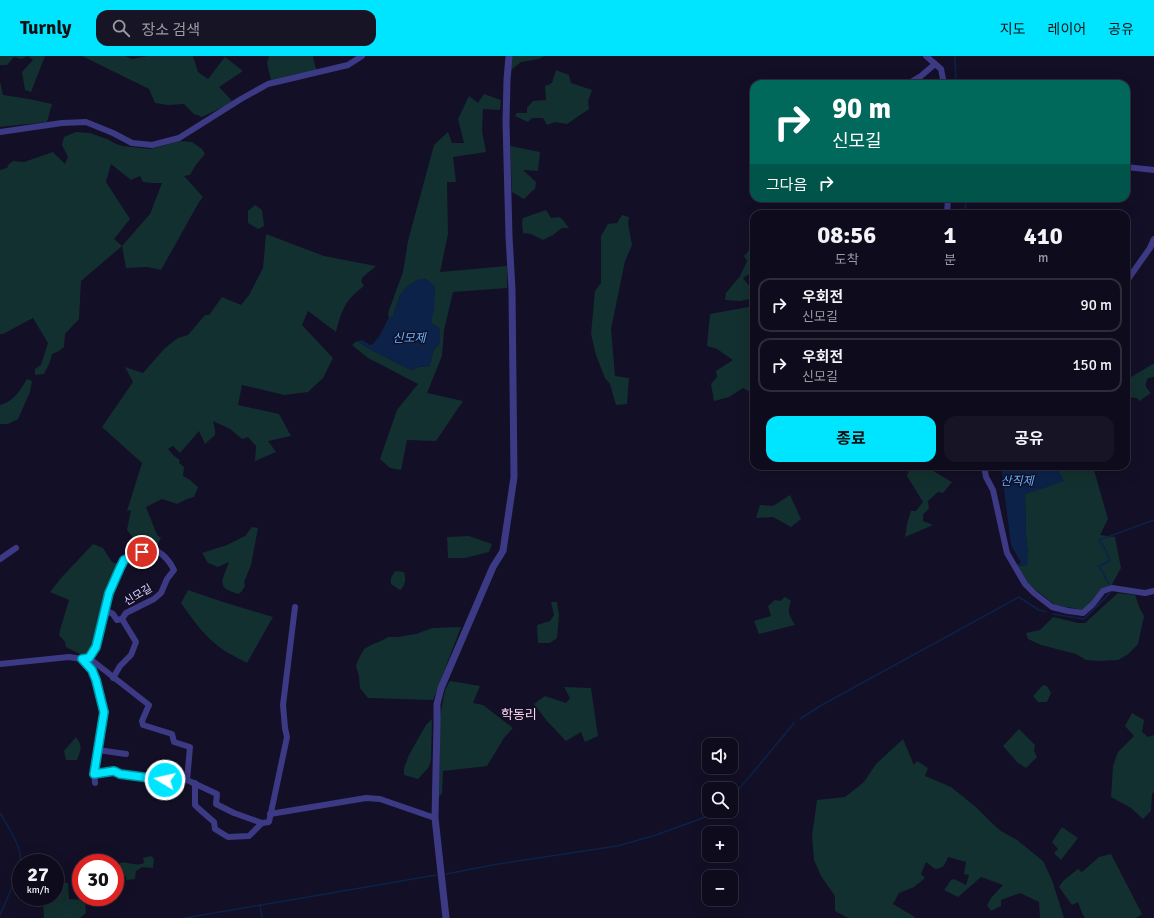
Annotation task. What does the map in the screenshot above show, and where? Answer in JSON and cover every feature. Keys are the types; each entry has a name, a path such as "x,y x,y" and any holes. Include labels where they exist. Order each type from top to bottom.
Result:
{"street":[{"path":"0,132 62,123 86,122 132,142 152,145 179,138 268,84 348,65 362,56"},
{"path":"446,918 435,818 437,704 441,688 493,567 503,551 514,477 512,290 506,122 509,56"},
{"path":"926,56 942,69 943,80"},
{"path":"914,80 935,64"},
{"path":"1130,167 1154,170"},
{"path":"1130,276 1154,240"},
{"path":"985,470 986,477 993,490 1007,554 1025,584 1052,607 1083,613 1093,604 1103,591 1112,588 1145,593 1154,591"},
{"path":"0,559 16,548"},
{"name":"신모길","path":"85,659 96,647 109,593 124,560 149,548 157,550 165,556 174,570 167,579 161,593 154,599 126,613 122,619 136,642 131,655 120,666 113,678"},
{"path":"94,774 114,771 120,774 165,780 187,780 217,794 216,804 234,813 262,823 269,822 287,737 283,705 295,607"},
{"path":"105,610 113,614 117,620 122,619"},
{"path":"0,664 69,657 85,659 149,705 142,721 143,725 172,734 174,742 190,747 187,780"},
{"path":"85,659 96,680 104,712 94,774 95,783"},
{"path":"98,750 126,754"},
{"path":"195,783 195,804 214,822 215,829 228,837 249,836 262,823"},
{"path":"270,814 366,798 380,799 435,818"}],"green space":[{"path":"0,56 28,56 21,59 14,57 7,65 0,65"},
{"path":"28,56 45,56 31,92 25,90 22,72 33,60"},
{"path":"82,56 125,56 132,59 148,56 193,56 198,72 208,79 225,57 243,71 219,87 232,101 202,117 194,114 184,104 168,105 155,103 149,89"},
{"path":"269,56 313,56 317,70 271,80 267,63"},
{"path":"512,56 544,56 539,59 521,62 511,70"},
{"path":"556,70 569,75 571,83 592,90 588,101 589,109 567,124 555,122 547,125 543,118 532,118 528,122 515,116 517,113 527,113 527,108 533,101 546,100 545,86 552,83"},
{"path":"0,81 3,95 52,104 47,122 0,127"},
{"path":"484,94 501,100 500,110 483,109 482,131 486,152 453,157 456,182 447,182 448,234 440,272 507,266 507,288 453,292 444,330 442,356 427,393 463,401 436,441 407,440 401,470 390,468 380,459 397,410 418,384 368,358 352,345 357,341 411,370 429,366 433,351 440,343 440,331 431,321 435,288 432,284 425,279 400,295 393,316 389,319 388,313 403,272 408,241 434,145 448,132 452,143 464,143 458,119 469,96 478,103"},
{"path":"76,132 90,133 123,146 150,149 180,141 192,142 202,149 205,154 190,175 184,176 203,197 161,270 147,267 126,268 122,246 81,281 79,319 65,334 64,347 52,354 44,374 35,375 35,369 41,365 48,343 33,318 3,334 0,334 0,170 7,168 13,161 24,162 53,152 65,164 68,157 62,145 64,137","holes":["111,164 131,180 140,176 143,182 162,183 150,214 122,246 114,239 130,219 106,182"]},
{"path":"510,146 540,152 538,171 523,170 536,182 535,189 524,199 512,192"},
{"path":"255,205 262,210 264,226 258,229 248,223 248,211"},
{"path":"546,210 551,218 559,217 569,228 562,228 543,240 531,234 523,233 523,218"},
{"path":"622,215 629,217 628,223 632,245 625,261 611,329 615,376 629,378 627,404 616,405 610,384 605,378 596,355 591,334 595,291 601,283 601,236 608,224 617,223"},
{"path":"266,234 324,256 376,266 363,277 361,281 364,286 348,301 340,318 336,332 308,311 302,325 333,358 323,378 308,392 284,395 242,385 238,405 279,414 291,436 268,441 276,452 255,461 256,446 248,437 242,439 230,429 213,421 215,435 205,444 199,431 180,453 173,446 168,449 180,460 179,463 184,467 183,476 198,487 194,497 177,504 162,499 146,507 157,535 161,538 155,548 151,546 141,548 127,530 131,510 127,511 142,463 102,427 133,382 125,367 143,373 165,348 178,338 188,335 205,315 209,315 222,297 241,305 249,295 263,268"},
{"path":"750,249 750,274 743,278 749,286 750,299 740,301 725,300 726,293 740,276 747,261 744,256"},
{"path":"750,307 750,392 743,388 729,397 714,401 711,384 717,377 716,371 733,360 717,349 707,346 710,314"},
{"path":"1153,364 1154,365 1154,377 1148,378 1146,382 1146,387 1151,393 1139,401 1137,398 1130,397 1130,378"},
{"path":"27,379 32,381 30,392 18,419 8,424 0,424 0,405 13,398"},
{"path":"909,470 932,470 952,482 943,493 938,492 928,501 929,508 923,515 923,521 933,525 905,537 911,511 916,511 923,502 907,476"},
{"path":"1058,470 1094,470 1108,519 1100,535 1115,537 1121,568 1111,586 1083,610 1055,605 1027,583 1017,565 1022,566 1028,555 1025,494 1063,481"},
{"path":"790,495 801,519 791,527 773,517 756,518 760,505 773,506"},
{"path":"252,527 258,528 251,565 244,582 245,586 239,594 231,592 223,586 222,582 229,562 218,567 208,563 202,553 227,545 245,536"},
{"path":"469,536 492,544 489,552 465,558 448,558 447,537"},
{"path":"93,544 103,548 112,562 118,564 110,583 94,641 87,655 80,654 66,647 65,642 59,635 69,600 50,592"},
{"path":"395,571 404,572 405,574 404,584 400,590 391,584 391,578"},
{"path":"188,590 273,617 247,663 218,646 195,622 181,603"},
{"path":"1118,593 1135,595 1144,616 1138,644 1127,655 1118,660 1086,660 1076,654 1041,645 1028,639 1026,633 1040,630 1053,617 1078,623 1085,623"},
{"path":"785,597 791,601 789,613 795,625 759,634 754,621 771,616 768,606 775,600 780,601"},
{"path":"551,602 557,602 559,616 557,638 550,643 538,643 537,625 550,621 554,615"},
{"path":"461,627 433,700 368,698 360,688 356,666 364,649 388,637 416,634 432,628"},
{"path":"450,681 480,686 473,703 483,705 513,728 504,738 487,766 443,771 442,794 439,796 440,716 445,690"},
{"path":"1043,685 1047,686 1051,693 1047,702 1038,702 1033,696"},
{"path":"564,687 591,688 598,736 585,742 581,732 566,741 547,721 534,704 545,696 566,703 570,698"},
{"path":"1132,713 1144,720 1142,732 1148,737 1154,735 1154,792 1152,794 1151,811 1143,819 1131,808 1111,797 1113,766 1118,752 1134,736 1125,726"},
{"path":"432,719 431,759 429,767 418,779 404,775 404,768 409,755 426,725"},
{"path":"1019,729 1035,745 1034,751 1037,757 1026,768 1017,762 1003,746"},
{"path":"76,737 81,748 77,760 66,760 64,751"},
{"path":"903,739 914,765 917,761 928,768 925,776 951,787 976,807 996,827 1017,840 1043,861 1052,880 1064,918 1040,918 1039,902 1020,893 1001,900 1001,906 991,911 987,905 991,898 1003,885 981,877 958,897 944,890 951,880 954,879 966,885 969,875 964,874 966,862 948,857 944,866 938,869 935,869 926,862 921,874 925,878 914,887 899,893 893,904 915,917 914,918 848,918 835,911 835,896 821,876 814,860 812,836 817,800 845,797 864,782 876,764"},
{"path":"1062,827 1078,838 1061,860 1054,853 1058,849 1052,842"},
{"path":"1111,854 1142,914 1136,918 1085,918 1078,902 1072,905 1059,887 1063,881 1078,869 1082,872 1099,857"},
{"path":"151,856 154,859 153,868 142,867 136,871 135,879 126,880 126,876 124,876 124,863 141,864 144,863 143,858"},
{"path":"68,883 69,899 72,899 72,906 85,906 86,913 80,918 44,918 43,906 64,906 64,884"}],"water":[{"name":"신모제","path":"419,279 424,279 435,288 434,311 431,321 440,331 440,343 433,351 429,366 411,370 357,341 363,340 370,345 373,344 380,335 388,319 393,316 401,294 407,286"},
{"name":"산직제","path":"1002,470 1058,470 1064,481 1025,494 1028,555 1027,566 1017,565 1021,563 1011,545"}],"waterway":[{"path":"955,56 956,80"},
{"path":"965,210 966,202"},
{"path":"1109,584 1099,566 1110,561 1099,540 1154,520"},
{"path":"1053,614 1084,619 1110,593"},
{"path":"800,719 820,706 1019,597 1039,610 1046,612"},
{"path":"738,790 794,723"},
{"path":"0,813 12,832 20,853 19,866 0,915"},
{"path":"446,874 498,864 617,846 653,836 703,818"},
{"path":"185,918 436,875"},
{"path":"260,905 262,918"}],"district":[{"name":"학동리","path":"519,715"}],"route":[{"path":"142,552 124,560 109,593 96,647 89,658 82,659 92,670 104,712 94,774 114,771 120,774 165,780"}]}
